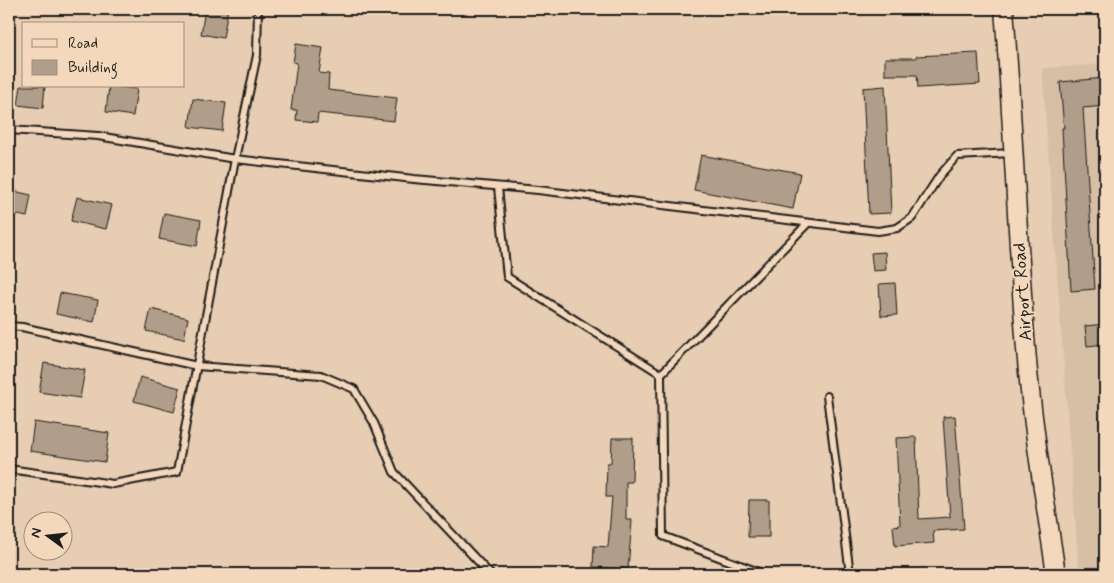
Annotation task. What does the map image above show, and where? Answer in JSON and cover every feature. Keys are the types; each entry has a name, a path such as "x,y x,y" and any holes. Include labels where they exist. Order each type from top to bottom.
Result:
{"main road":[{"name":"Airport Road","path":"1004,9 1026,350 1035,437 1056,574"}],"lane":[{"path":"9,469 113,484 177,472 235,159 258,55 258,9"},
{"path":"9,130 98,136 235,159 878,231 896,228 912,218 940,175 957,156 1014,153"},
{"path":"498,187 507,277 661,374"},
{"path":"764,574 663,536 661,374 808,223"},
{"path":"9,326 22,327 197,366 321,375 354,389 374,423 394,472 490,574"},
{"path":"827,396 850,574"}],"shaded area":[{"path":"1105,64 1105,574 1079,574 1042,68"}],"building":[{"path":"205,9 228,9 223,38 201,34"},
{"path":"296,44 323,48 319,73 329,74 328,90 397,98 394,121 318,113 317,122 296,120 297,110 291,110 297,63 293,62"},
{"path":"978,53 980,84 918,88 917,75 885,75 885,58 916,58 916,56"},
{"path":"1105,78 1105,106 1083,108 1095,289 1071,291 1062,128 1064,128 1060,82"},
{"path":"21,86 22,88 45,88 43,108 18,105"},
{"path":"885,86 891,213 869,214 863,88"},
{"path":"109,88 137,89 133,116 106,112"},
{"path":"193,99 226,103 222,131 189,127"},
{"path":"701,155 800,173 793,209 694,190"},
{"path":"9,190 31,195 27,217 9,213"},
{"path":"77,197 112,205 106,229 71,221"},
{"path":"164,213 201,220 197,246 159,239"},
{"path":"885,252 886,270 873,271 871,253"},
{"path":"895,283 897,315 881,316 879,284"},
{"path":"60,293 98,300 94,322 56,314"},
{"path":"151,309 188,318 184,339 146,331"},
{"path":"1105,324 1105,344 1087,346 1085,326"},
{"path":"44,363 85,370 80,398 39,392"},
{"path":"140,377 180,388 174,412 134,401"},
{"path":"955,416 964,529 933,531 934,543 895,546 893,526 900,525 896,438 916,437 919,519 950,517 943,417"},
{"path":"34,422 109,433 105,462 30,451"},
{"path":"612,438 633,438 632,482 626,482 626,520 632,520 628,569 593,567 594,546 608,547 612,497 606,497 607,463 611,463"},
{"path":"749,500 769,500 769,537 748,537"}]}
